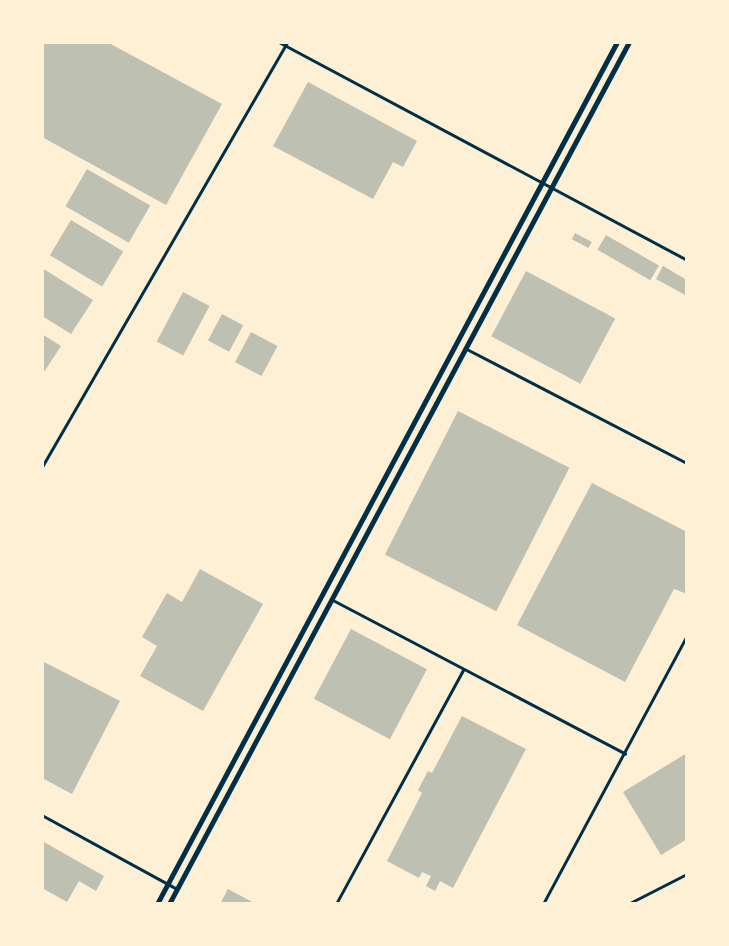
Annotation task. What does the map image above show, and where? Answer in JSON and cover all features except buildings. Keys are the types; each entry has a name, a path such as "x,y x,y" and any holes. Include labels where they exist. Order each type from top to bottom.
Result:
{"street":[{"path":"157,904 617,42"},
{"path":"169,904 629,42"}],"lane":[{"path":"279,42 687,260"},
{"path":"42,467 286,44"},
{"path":"465,348 687,463"},
{"path":"330,599 625,753"},
{"path":"544,904 687,635"},
{"path":"336,904 464,669"},
{"path":"42,815 177,889"},
{"path":"628,904 687,874"}]}
